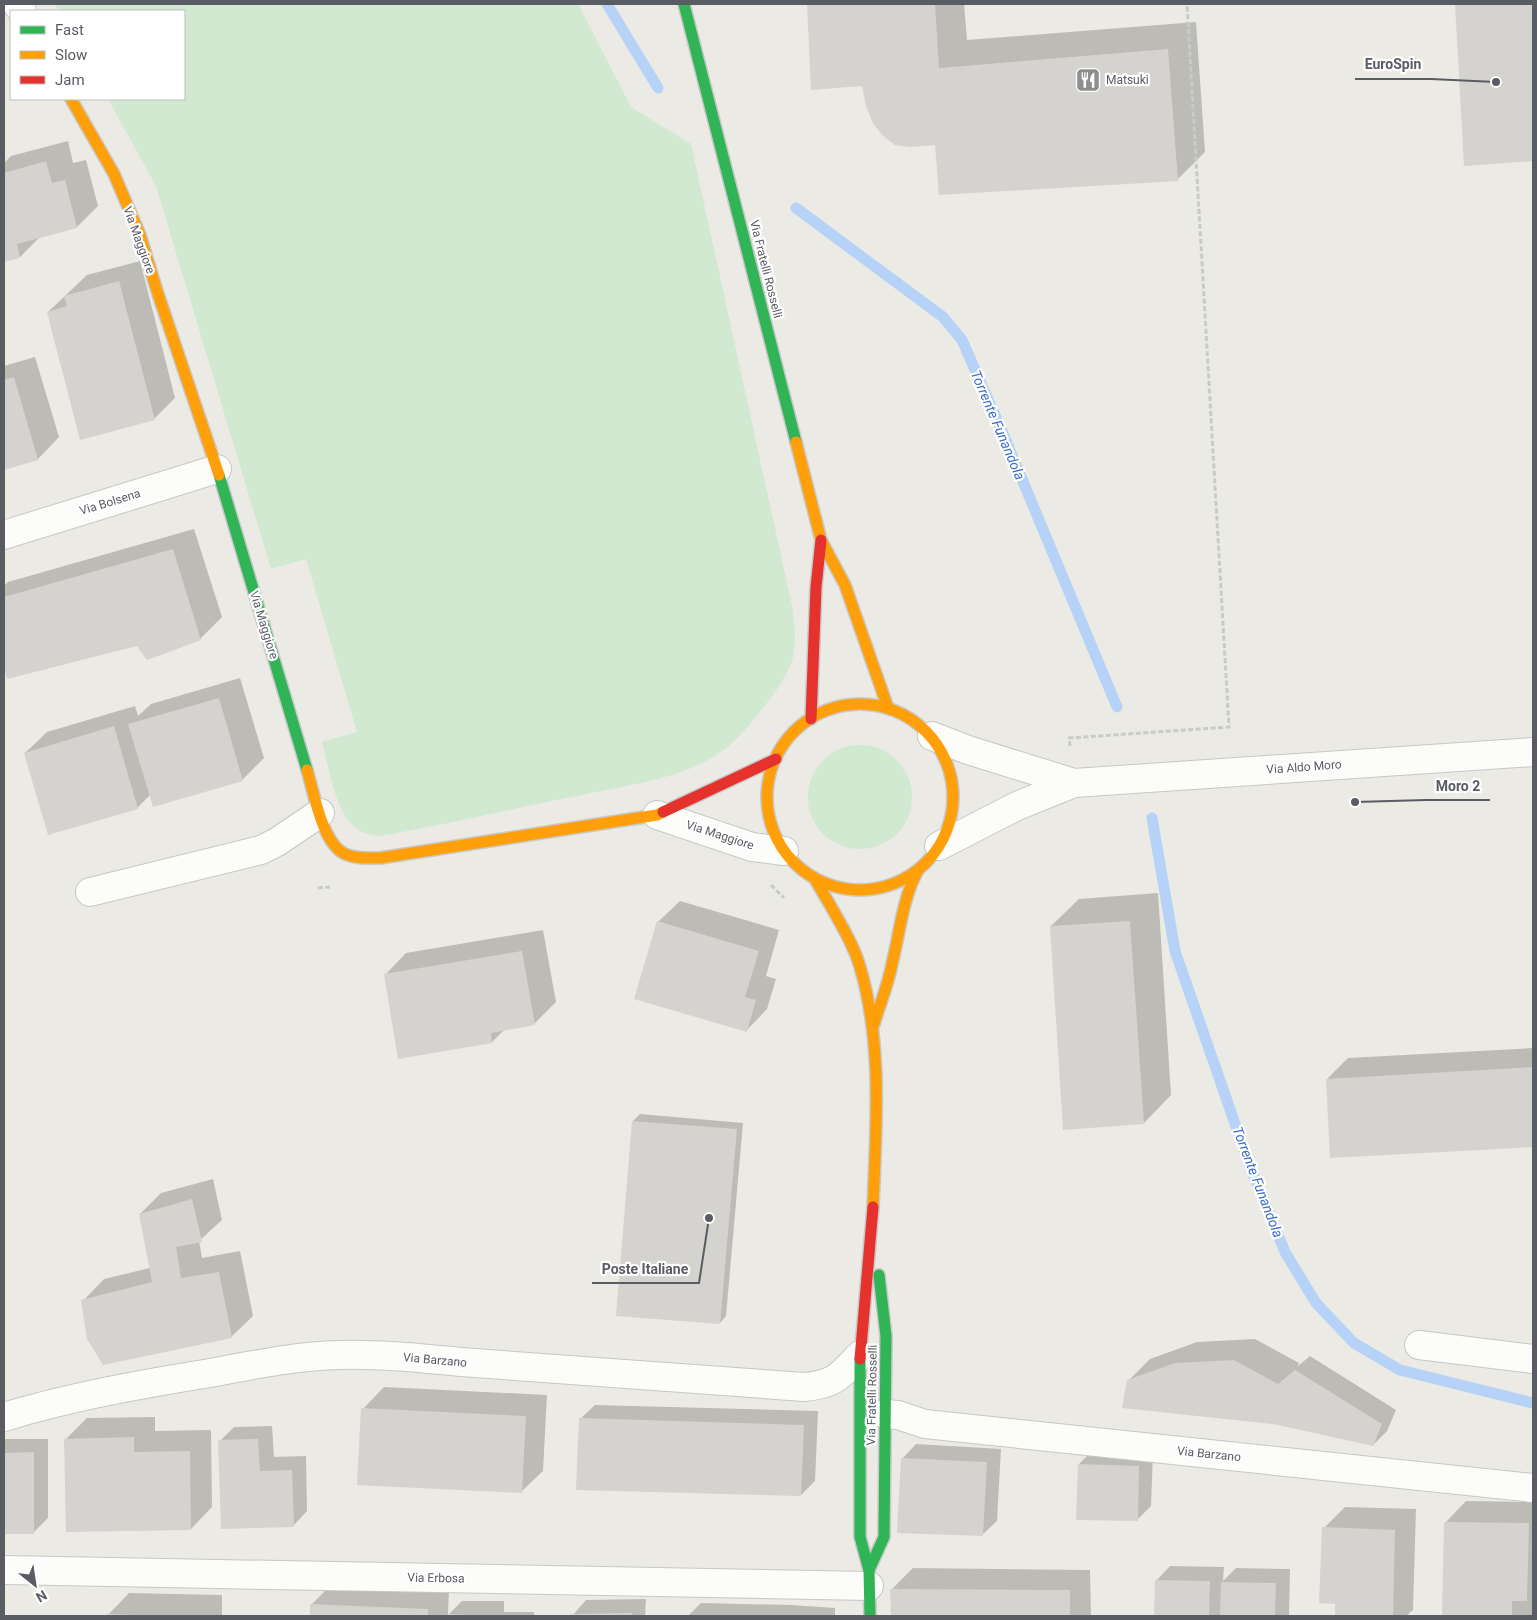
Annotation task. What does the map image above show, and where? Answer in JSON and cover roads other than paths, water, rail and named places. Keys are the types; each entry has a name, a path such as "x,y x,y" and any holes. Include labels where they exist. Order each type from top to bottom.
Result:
{"street":[{"name":"Via Fratelli Rosselli","path":"685,7 821,540"},
{"name":"Via Maggiore","path":"72,100 114,174 140,235 217,469 320,813 334,847 343,854 367,858 657,815 776,759"},
{"name":"Via Bolsena","path":"4,535 217,469"},
{"path":"821,540 845,585 888,708"},
{"path":"811,718 814,686 816,587 821,540"},
{"path":"868,704 888,708 912,719 932,736 949,767 954,802 949,825 940,846 930,859 908,877 895,883 869,890 841,888 815,879 798,867 784,851 774,831 768,811 769,778 776,759 790,736 811,718 829,710 848,705 868,704"},
{"name":"Via Aldo Moro","path":"932,736 968,750 1074,783"},
{"name":"Via Aldo Moro","path":"940,846 1017,806 1074,783 1533,752"},
{"path":"90,892 261,850 277,842 320,813"},
{"name":"Via Maggiore","path":"657,815 752,847 784,851"},
{"path":"873,1026 892,967 901,918 911,881 918,870"},
{"path":"815,879 860,966 873,1026"},
{"name":"Via Fratelli Rosselli","path":"870,1616 869,1578 860,1537 860,1355 873,1218 877,1097 873,1026"},
{"name":"Via Fratelli Rosselli","path":"869,1578 884,1537 886,1336 873,1218"},
{"path":"1419,1346 1533,1359"},
{"name":"Via Barzano","path":"4,1417 47,1404 143,1384 275,1362 338,1355 409,1357 804,1387 822,1385 834,1380 860,1355"},
{"name":"Via Barzano","path":"885,1414 925,1424 1533,1488"},
{"name":"Via Erbosa","path":"4,1570 869,1578"}],"waterway":[{"name":"Torrente Funandola","path":"607,4 658,88"},
{"name":"Torrente Funandola","path":"796,208 943,317 962,340 1117,707"},
{"name":"Torrente Funandola","path":"1152,818 1175,951 1249,1164 1285,1252 1316,1303 1354,1343 1400,1370 1533,1403"}],"place":[{"name":"Matsuki","path":"1088,80"},
{"name":"EuroSpin","path":"1496,82"},
{"name":"Moro 2","path":"1355,802"},
{"name":"Poste Italiane","path":"709,1218"}]}
